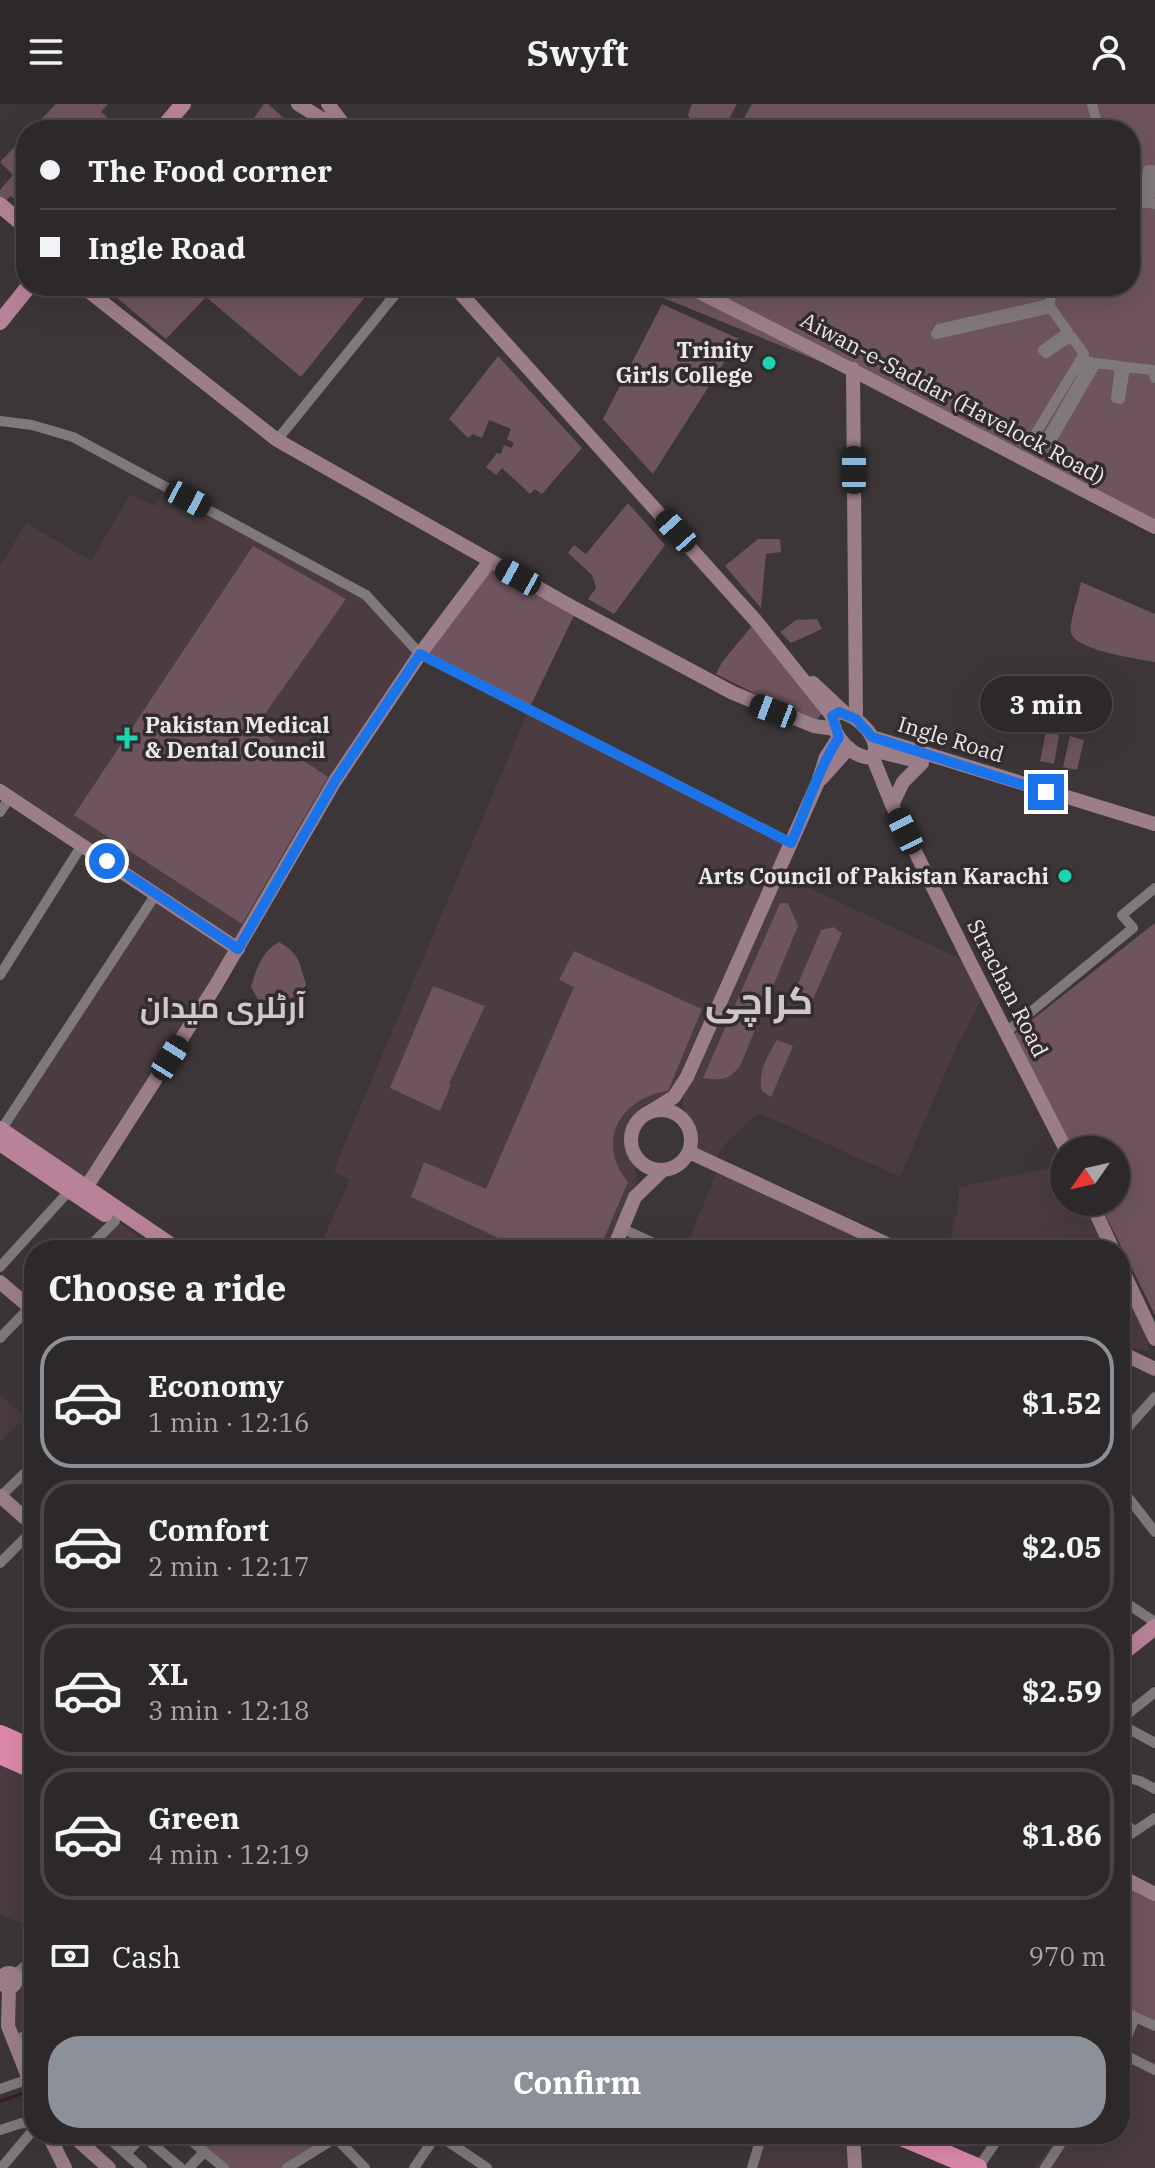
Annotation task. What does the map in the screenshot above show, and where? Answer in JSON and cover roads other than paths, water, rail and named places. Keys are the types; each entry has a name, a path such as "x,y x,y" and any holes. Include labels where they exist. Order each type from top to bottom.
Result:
{"highway":[{"path":"0,1735 24,1746"},
{"path":"0,1754 24,1765"},
{"path":"922,2144 978,2168"}],"main road":[{"path":"169,120 183,104"},
{"path":"296,104 315,120"},
{"path":"326,104 338,120"},
{"path":"0,205 16,219"},
{"path":"0,218 16,232"},
{"path":"0,322 21,296"},
{"path":"95,296 277,440 490,561 752,703 814,726 843,727 873,749 864,757 843,727 727,587 463,296"},
{"name":"Aiwan-e-Saddar (Havelock Road)","path":"707,296 1155,527"},
{"path":"618,1240 635,1197 637,1182 631,1134 635,1124 674,1097 687,1077 818,782 826,757 843,727 853,369"},
{"path":"79,1192 238,949 335,781 420,654 490,561"},
{"name":"Ingle Road","path":"873,749 1155,834"},
{"name":"Ingle Road","path":"873,749 1155,824"},
{"name":"Strachan Road","path":"873,749 892,805 1059,1136"},
{"path":"892,805 903,782 922,763"},
{"path":"5,794 238,949"},
{"path":"632,1148 648,1168 663,1170 673,1168 689,1152 690,1134 682,1104 687,1077"},
{"path":"648,1113 666,1111 686,1124"},
{"path":"0,1134 144,1240"},
{"path":"689,1152 878,1240"},
{"path":"635,1197 663,1170"},
{"path":"79,1192 161,1240"},
{"path":"1097,1216 1108,1240"},
{"path":"0,1282 24,1301"},
{"path":"1130,1286 1155,1339"},
{"path":"1130,1357 1155,1369"},
{"path":"0,1496 24,1519"},
{"path":"1130,1648 1154,1630"},
{"path":"1130,1881 1155,1894"},
{"path":"7,1978 8,2026 24,2065"},
{"path":"53,2144 65,2168"},
{"path":"82,2144 109,2168"},
{"path":"854,2144 855,2168"},
{"path":"942,2144 951,2156"}],"street":[{"path":"1140,202 1144,203 1148,170 1153,170 1149,203 1155,204"},
{"path":"277,440 394,296"},
{"path":"1051,296 1050,304 939,329 936,334 1051,308 1068,332 1043,350 1046,353 1071,336 1084,354 1034,436 1039,439 1084,362 1091,362 1045,442 1049,444 1096,363 1120,366 1116,398 1120,399 1125,367 1153,370 1155,378"},
{"path":"0,421 32,425 73,437 354,588 374,601 420,654 791,843"},
{"path":"0,812 5,794"},
{"path":"0,975 82,845"},
{"path":"1005,1033 1133,928 1122,915 1155,888"},
{"path":"0,1134 156,894"},
{"path":"28,1240 79,1192"},
{"path":"96,1240 115,1221"},
{"path":"623,1229 647,1240"},
{"path":"0,1267 24,1244"},
{"path":"0,1338 24,1316"},
{"path":"1130,1425 1155,1397"},
{"path":"0,1496 24,1473"},
{"path":"1130,1500 1155,1532"},
{"path":"0,1563 24,1538"},
{"path":"1130,1608 1154,1630"},
{"path":"1130,1713 1155,1692"},
{"path":"1130,1728 1155,1743"},
{"path":"1130,1778 1155,1789"},
{"path":"1130,1835 1155,1820"},
{"path":"1130,1828 1134,1832"},
{"path":"7,1978 24,1966"},
{"path":"1130,2015 1155,2026"},
{"path":"1130,2029 1135,2017"},
{"path":"13,2041 24,2036"},
{"path":"1130,2059 1155,2070"},
{"path":"0,2089 24,2084"},
{"path":"0,2130 24,2124"},
{"path":"1,2168 24,2139"},
{"path":"115,2144 142,2168"},
{"path":"126,2154 135,2144"},
{"path":"153,2144 181,2168"},
{"path":"195,2144 224,2168"},
{"path":"287,2168 323,2144"},
{"path":"341,2144 365,2168"},
{"path":"414,2168 430,2144"},
{"path":"452,2144 487,2168"},
{"path":"752,2168 759,2144"},
{"path":"978,2168 994,2144"},
{"path":"1045,2168 1061,2144"},
{"path":"189,2168 204,2152"}],"waterway":[{"path":"0,2101 24,2093"}],"place":[{"name":"Trinity Girls College","path":"769,363"},
{"name":"Pakistan Medical & Dental Council","path":"127,738"},
{"name":"Arts Council of Pakistan Karachi","path":"1065,876"}],"district":[{"name":"کراچی","path":"759,1001"},
{"name":"آرٹلری میدان","path":"223,1008"}]}
